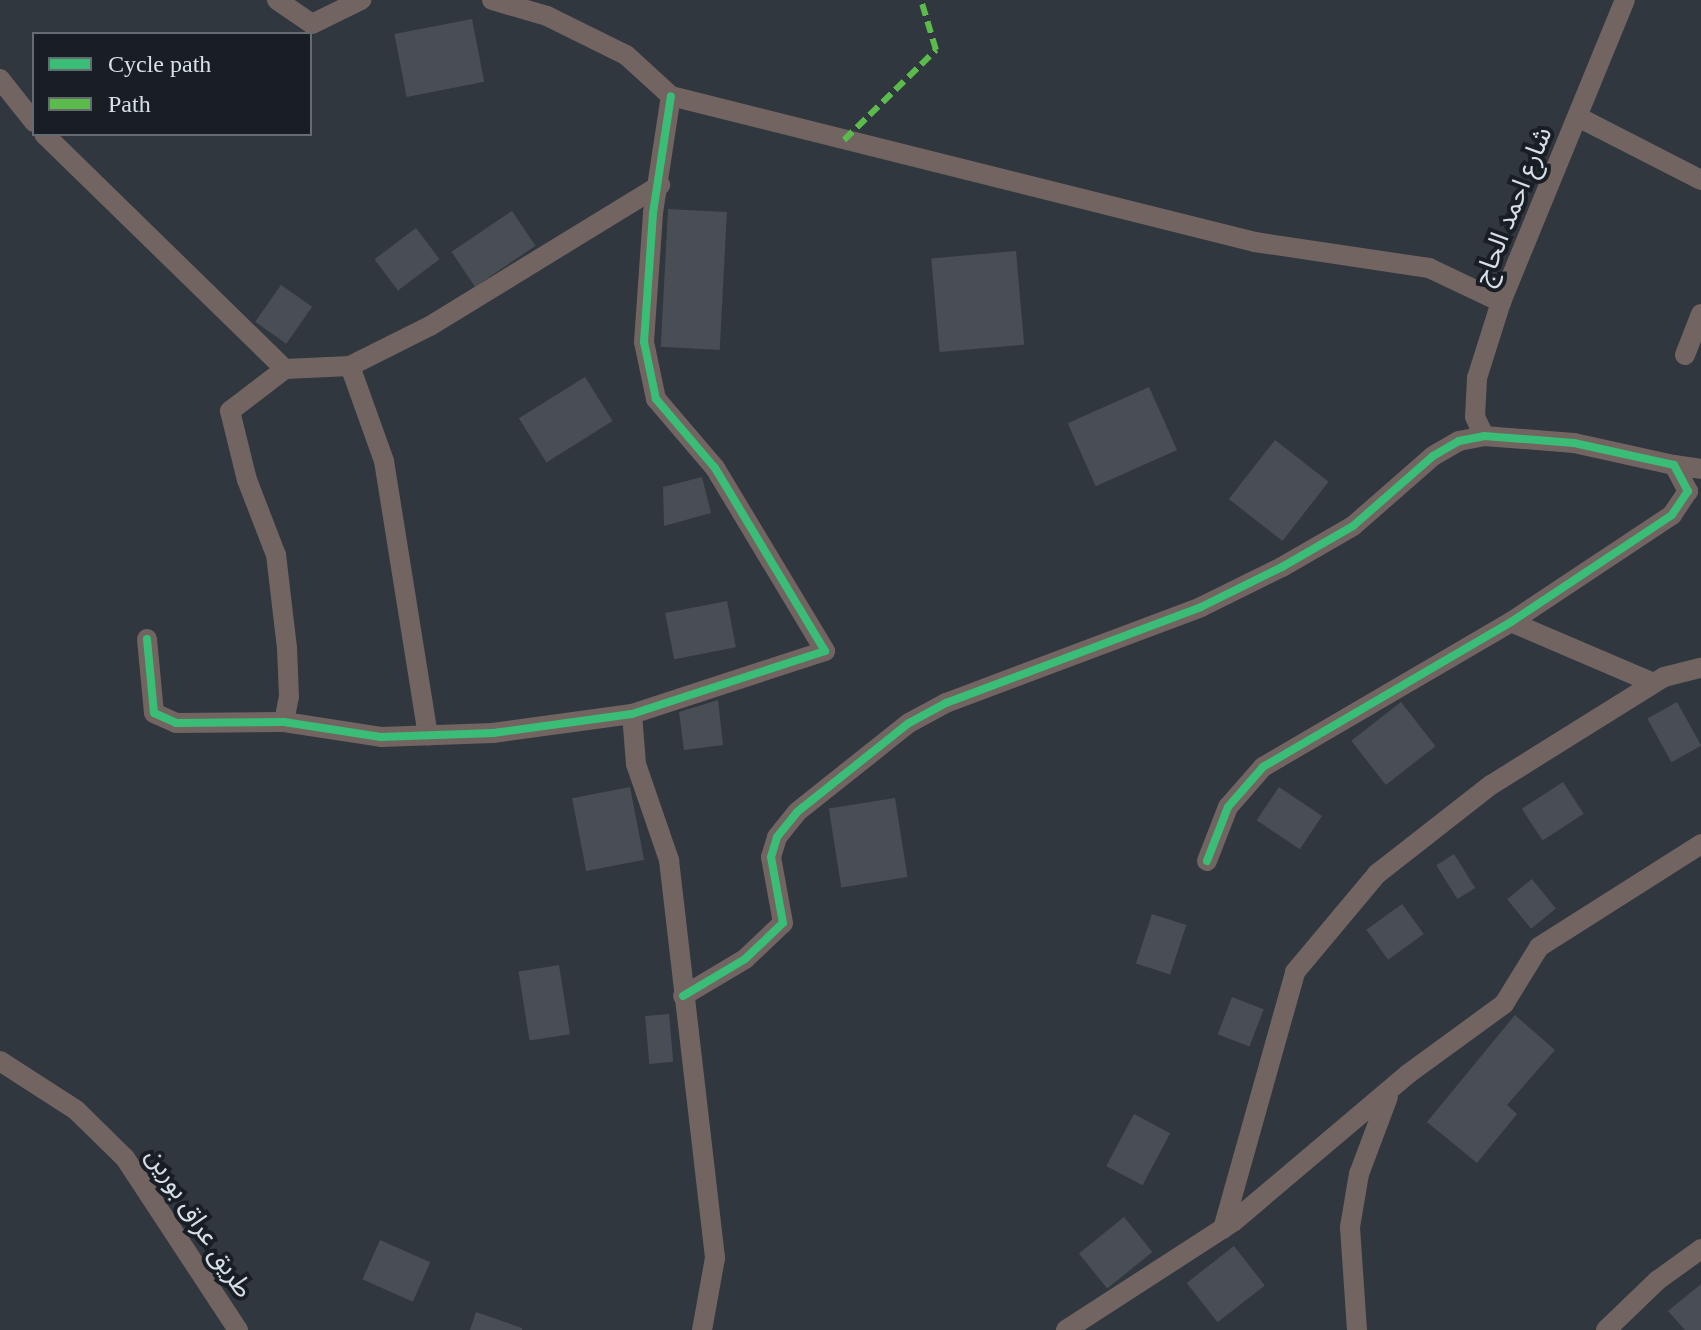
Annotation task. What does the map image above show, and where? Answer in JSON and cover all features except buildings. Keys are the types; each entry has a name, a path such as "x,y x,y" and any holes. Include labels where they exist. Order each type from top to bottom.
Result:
{"street":[{"path":"277,0 312,24 361,0"},
{"path":"492,0 547,16 626,55 671,96 1255,242 1429,268 1501,302"},
{"name":"شارع احمد الحاج","path":"1484,436 1475,417 1477,378 1501,302 1625,0"},
{"path":"0,79 32,119"},
{"path":"147,639 154,713 176,723 284,722 381,737 539,728 632,714 825,651 715,468 656,399 644,342 671,96"},
{"path":"1578,117 1701,180"},
{"path":"46,136 285,369"},
{"path":"284,722 289,697 276,555 247,480 230,411 285,369 350,366 430,326 660,185"},
{"path":"1685,355 1701,314"},
{"path":"350,366 387,474 428,735"},
{"path":"683,996 745,959 783,923 771,857 777,837 797,812 909,723 946,703 1201,607 1329,541 1433,456 1459,441 1484,436 1574,443 1701,469"},
{"path":"1207,861 1228,807 1263,767 1511,622 1672,515 1688,491 1674,465"},
{"path":"1511,622 1653,683"},
{"path":"1223,1229 1295,972 1377,874 1491,785 1653,683 1701,668"},
{"path":"632,714 636,764 669,860 715,1258 702,1330"},
{"path":"1066,1330 1223,1229 1394,1087 1504,1004 1539,947 1701,844"},
{"name":"طريق عراق بورين","path":"0,1061 76,1110 125,1158 238,1330"},
{"path":"1357,1330 1350,1227 1376,1119 1394,1087"},
{"path":"1606,1330 1658,1280 1701,1249"}],"marked path":[{"path":"844,140 936,50 921,0"}],"cycle path":[{"path":"147,639 154,713 176,723 284,722 381,737 493,733 632,714 825,651 715,468 656,399 644,342 653,213 671,96"},
{"path":"683,996 745,959 783,923 771,857 777,837 797,812 909,723 946,703 1201,607 1282,567 1353,526 1433,456 1459,441 1484,436 1574,443 1674,465 1688,491 1672,515 1511,622 1263,767 1228,807 1207,861"}]}
